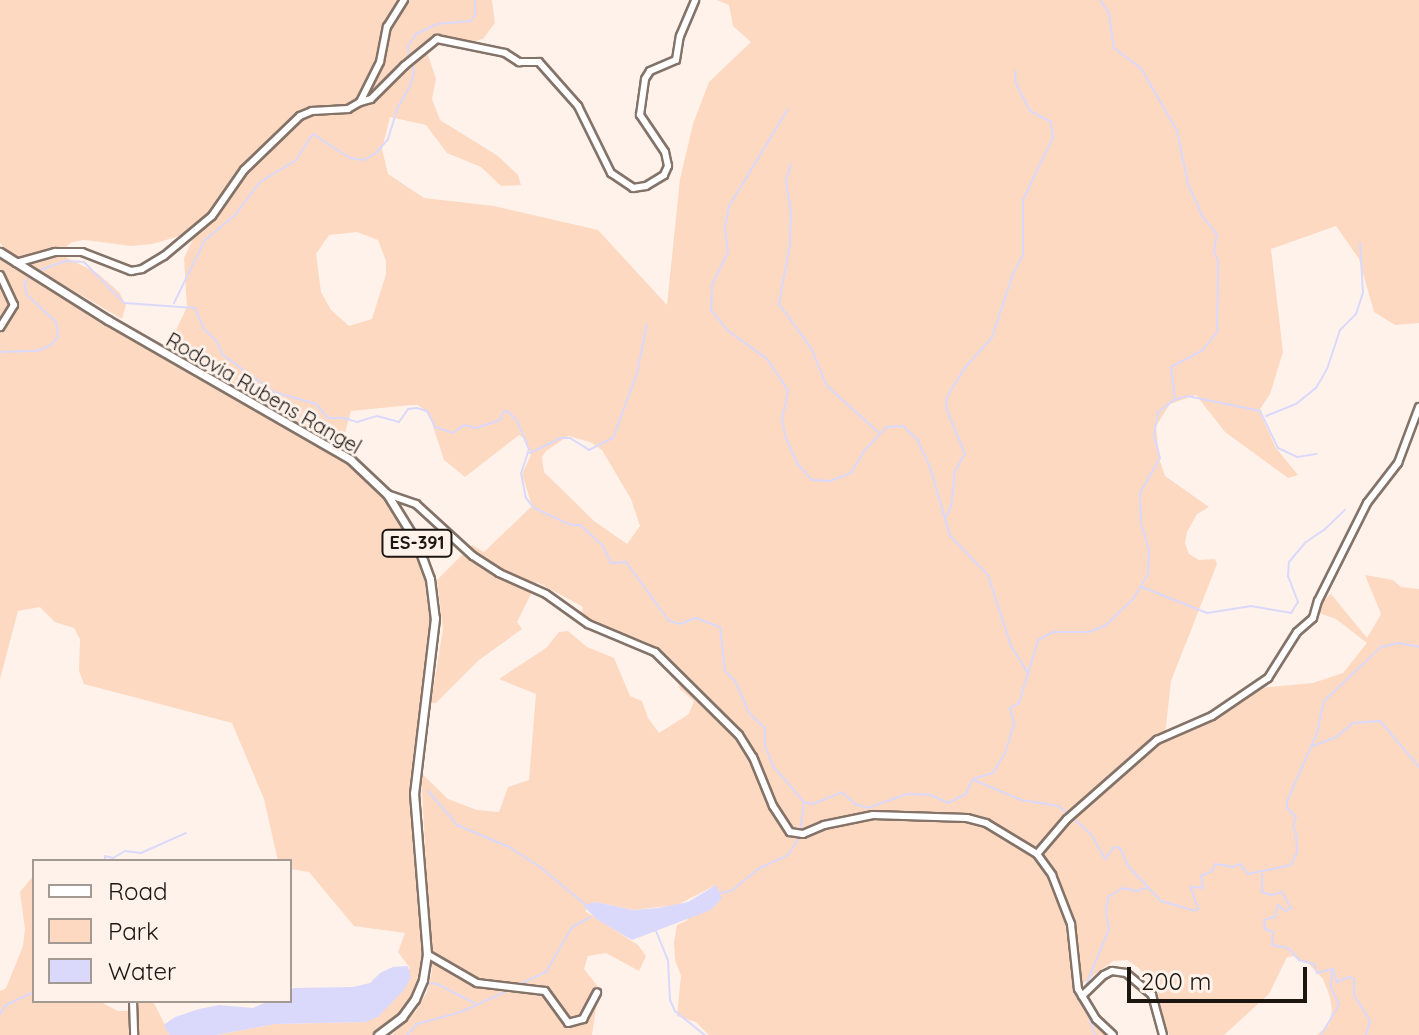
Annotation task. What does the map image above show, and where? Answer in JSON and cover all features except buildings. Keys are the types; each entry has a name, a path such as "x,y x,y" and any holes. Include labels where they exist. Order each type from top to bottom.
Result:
{"main road":[{"name":"Rodovia Rubens Rangel","path":"0,252 13,264 334,448 365,471 387,494 420,549 434,603 434,648 417,748 414,793 427,954 423,980 415,999 402,1017 378,1035"}],"street":[{"path":"360,102 380,62 387,27 404,0"},
{"path":"13,264 55,252 82,252 122,269 142,269 164,256 212,216 244,170 300,116 312,111 348,109 371,99 437,39 503,52 519,62 539,62 578,106 611,173 633,188 646,186 664,175 668,166 665,152 640,115 645,79 650,71 676,60 680,36 695,0"},
{"path":"0,275 14,305 0,327"},
{"path":"1037,854 1069,817 1160,738 1212,716 1268,678 1297,632 1313,618 1318,601 1367,503 1398,463 1419,407"},
{"path":"387,494 416,504 473,556 499,573 546,594 588,624 655,652 739,735 753,757 773,806 790,832 803,834 824,825 873,815 967,818 986,823 1037,854 1056,883 1071,924 1076,985 1096,1019 1113,1035"},
{"path":"427,954 477,983 545,991 568,1023 583,1019 597,993"},
{"path":"1082,996 1104,975 1112,971 1126,973 1152,995 1163,1035"},
{"path":"133,1003 134,1035"}],"green space":[{"path":"0,0 492,0 495,23 483,39 456,46 437,43 426,49 436,79 432,99 440,120 498,156 518,175 521,185 501,186 481,167 447,153 426,125 390,117 382,149 388,174 424,198 494,206 598,230 667,305 680,179 693,124 709,82 751,42 733,26 729,5 717,0 1419,0 1419,323 1395,325 1374,312 1359,259 1336,226 1271,249 1283,352 1270,394 1259,411 1276,448 1298,475 1288,478 1225,432 1196,395 1170,404 1156,426 1159,458 1165,476 1209,507 1197,514 1187,532 1185,543 1189,554 1199,560 1215,559 1217,564 1171,681 1165,735 1260,688 1313,683 1343,673 1367,643 1336,619 1319,613 1322,602 1331,594 1367,638 1381,614 1365,575 1393,580 1401,587 1419,589 1419,1035 1317,1035 1329,1025 1332,1010 1330,997 1323,979 1309,964 1293,956 1287,957 1269,994 1224,1035 1169,1035 1154,989 1139,968 1127,960 1113,961 1079,986 1080,993 1110,1035 709,1035 696,1022 677,1016 681,976 675,960 674,942 677,925 686,921 716,885 677,905 633,910 596,902 585,911 638,945 646,956 639,971 606,953 588,956 584,969 599,988 592,1035 392,1035 416,1011 427,992 432,971 421,773 448,799 477,810 499,812 508,787 529,780 536,694 499,679 546,648 559,632 568,631 587,647 614,658 630,696 642,701 648,718 659,733 689,714 694,701 680,689 675,673 649,643 581,617 583,607 537,582 517,622 522,629 479,660 436,703 431,703 443,629 437,580 472,545 484,552 532,506 522,474 531,455 526,440 519,435 465,477 444,460 429,414 418,405 411,405 351,411 341,447 169,345 187,307 184,258 197,231 152,244 131,246 85,240 72,242 66,247 67,258 97,273 119,292 126,305 122,319 6,251 0,243","holes":["357,232 378,240 386,261 386,274 372,319 349,326 331,310 321,292 316,254 329,235","568,436 590,442 602,450 631,499 640,526 627,544 594,521 544,472 542,457"]},
{"path":"0,257 349,463 393,505 424,562 434,619 411,788 425,956 419,989 404,1013 375,1035 216,1035 275,1024 366,1022 410,968 398,952 405,933 354,926 309,872 292,869 292,859 278,859 264,799 232,723 84,684 79,671 80,639 74,628 55,622 40,607 18,611 0,679"},
{"path":"32,877 32,1003 103,1003 118,1011 134,1011 130,1003 154,1003 170,1035 0,1035 0,991 6,988 23,946 25,929 20,892"}],"water":[{"path":"716,885 722,898 711,910 632,940 596,919 583,905 596,902 633,910 658,908 688,902"},
{"path":"408,966 411,977 404,990 378,1017 366,1022 275,1024 216,1035 170,1035 165,1028 165,1024 175,1017 199,1009 219,1005 253,1008 264,1003 292,1003 294,988 353,987 370,983 380,973 393,967"}],"waterway":[{"path":"409,58 408,46 416,34 437,24 471,21 475,14 475,0"},
{"path":"1100,0 1109,13 1114,48 1141,68 1177,131 1188,184 1203,217 1217,235 1214,250 1218,262 1217,332 1203,350 1171,367 1175,398"},
{"path":"174,303 205,240 235,215 260,182 296,160 313,134 350,158 364,160 376,153 388,139 398,107 410,86 414,73 412,64"},
{"path":"945,518 951,507 955,471 965,454 946,408 947,397 964,369 992,337 1013,274 1023,255 1023,200 1053,137 1051,122 1030,111 1016,84 1015,71"},
{"path":"788,109 729,206 725,228 728,252 712,285 711,310 727,330 767,359 784,384 788,392 782,417 785,436 797,463 812,480 830,481 851,473 864,451 886,427 903,426 917,439 930,467 950,536 988,575 1011,646 1029,675"},
{"path":"791,164 786,181 791,214 790,244 779,304 811,348 827,386 878,432"},
{"path":"1266,416 1296,404 1316,388 1327,369 1340,330 1356,314 1363,293 1360,243"},
{"path":"35,272 65,261 84,262 124,303 195,308 204,329 216,340 223,355 274,392 316,404 328,418 357,422 377,416 399,422 408,409 417,408 427,411 435,427 453,433 464,425 476,428 500,420 503,412 507,411 517,420 529,449 521,473 526,498 534,508 571,525 580,525 603,546 611,563 626,562 669,621 680,624 696,618 720,627 725,671 735,681 750,714 765,728 765,746 773,766 804,802 813,804 842,792 855,804 868,808 907,794 931,795 948,803 966,794 972,780"},
{"path":"0,352 37,351 51,345 58,337 56,322 27,295 24,284 30,276"},
{"path":"530,453 561,438 570,438 589,450 613,438 637,373 647,324"},
{"path":"973,779 993,773 1005,753 1014,723 1010,708 1019,703 1038,640 1053,632 1089,632 1106,625 1133,599 1148,574 1149,550 1141,524 1140,493 1160,458 1154,435 1158,412 1174,400 1187,396 1260,411 1278,448 1297,457 1317,454"},
{"path":"1142,587 1207,613 1251,606 1291,613 1298,602 1288,576 1289,562 1306,542 1345,510"},
{"path":"974,780 1021,800 1059,806 1091,834 1105,859 1114,847 1120,848 1129,867 1161,901 1195,911 1198,909 1191,887 1203,888 1201,876 1212,871 1215,864 1233,867 1240,864 1248,874 1291,865 1297,852 1293,827 1296,817 1287,808 1287,801 1317,733 1324,701 1381,647 1399,643 1419,647"},
{"path":"1313,746 1336,737 1353,723 1380,721 1419,767"},
{"path":"428,791 457,825 509,847 540,867 586,905"},
{"path":"721,893 731,891 758,869 788,855 799,838 804,803"},
{"path":"105,859 105,856 113,858 125,851 141,853 186,833"},
{"path":"1262,874 1262,892 1271,895 1282,892 1291,908 1286,911 1278,905 1275,917 1264,920 1265,929 1273,932 1272,945 1288,948 1299,960 1314,964 1317,973 1332,969"},
{"path":"1084,990 1109,929 1106,912 1108,897 1123,888 1137,891 1147,888"},
{"path":"518,985 546,972 572,927 591,917"},
{"path":"656,931 668,960 670,1000 675,1011 705,1035"},
{"path":"1333,969 1337,982 1349,977 1354,979 1354,995 1370,1021 1366,1035"},
{"path":"1321,1035 1339,1005 1331,988 1332,970"},
{"path":"425,983 437,984 474,1003"},
{"path":"407,1035 417,1024 461,1012 509,990"},
{"path":"0,1014 6,1005 32,993"},
{"path":"1083,1000 1095,1035"}]}
